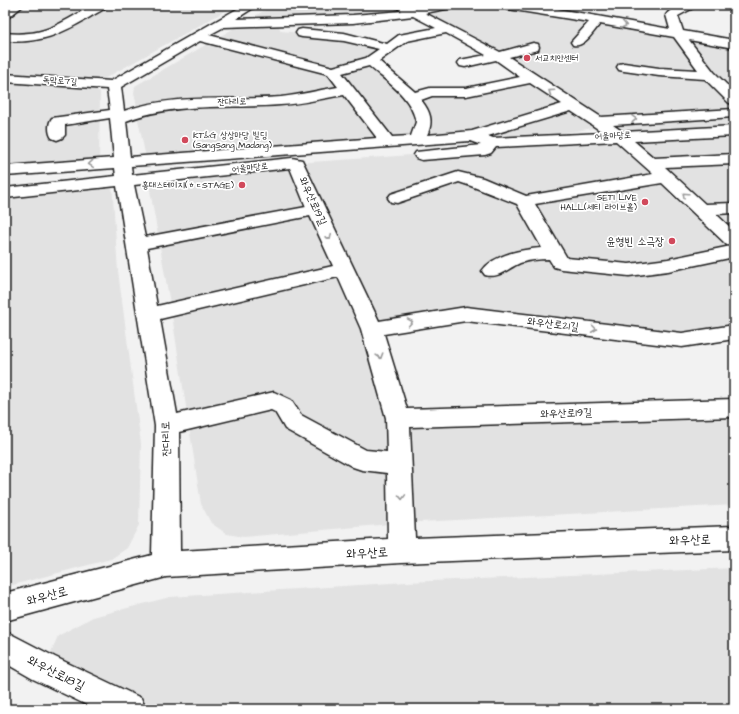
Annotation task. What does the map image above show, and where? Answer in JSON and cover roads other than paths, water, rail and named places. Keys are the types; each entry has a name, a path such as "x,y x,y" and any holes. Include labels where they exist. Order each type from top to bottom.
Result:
{"street":[{"path":"5,14 18,5"},
{"path":"5,37 38,37 56,30 102,5"},
{"path":"114,85 252,5"},
{"path":"400,5 447,28 498,56 619,136 666,177 734,241"},
{"path":"220,24 373,18 414,13 438,6 451,5"},
{"path":"502,5 677,33 734,44"},
{"path":"691,5 669,10 677,33 709,75 734,100"},
{"path":"351,7 360,8 373,18"},
{"path":"577,42 597,20"},
{"path":"277,22 281,31 344,37 389,48"},
{"path":"198,36 333,71 371,61 403,38 447,28"},
{"path":"464,63 498,56 533,46"},
{"path":"371,61 413,98 421,110 424,124 417,140"},
{"path":"624,67 659,72 709,75"},
{"path":"333,71 388,142"},
{"name":"독막로7길","path":"5,78 114,85"},
{"path":"413,98 430,92 466,92 531,79"},
{"name":"잔다리로","path":"114,85 124,171 167,426 166,564"},
{"name":"잔다리로","path":"57,135 57,122 118,115 136,110 182,104 282,101 347,90"},
{"path":"472,136 572,106"},
{"path":"596,122 734,114"},
{"name":"어울마당로","path":"5,193 124,171 388,142 472,136 492,143 734,131"},
{"path":"5,183 354,151 472,142 492,143"},
{"name":"어울마당로","path":"5,171 124,171 296,163 485,150 492,143"},
{"path":"650,163 734,159"},
{"name":"와우산로19길","path":"296,163 316,210 372,329 398,418 402,523 401,551"},
{"path":"397,198 458,176 524,200 666,177"},
{"path":"524,200 561,263 629,270 668,266 734,251"},
{"path":"702,210 734,208"},
{"path":"136,244 316,210"},
{"path":"492,271 506,261 525,255 556,253"},
{"path":"148,315 344,269"},
{"name":"와우산로21길","path":"372,329 466,314 682,340 734,332"},
{"path":"167,426 274,401 283,406 293,422 362,460 400,464"},
{"name":"와우산로19길","path":"398,418 734,408"},
{"name":"와우산로","path":"5,608 166,564 401,551 734,538"},
{"name":"와우산로18길","path":"5,646 44,668 130,709"}],"place":[{"name":"서교치안센터","path":"527,58"},
{"name":"KT&G 상상마당 빌딩 (SangSang Madang)","path":"185,140"},
{"name":"홍대스테이지(ㅎㄷSTAGE)","path":"242,185"},
{"name":"SETI LIVE HALL(세티 라이브홀)","path":"645,202"},
{"name":"윤형빈 소극장","path":"672,241"}]}
